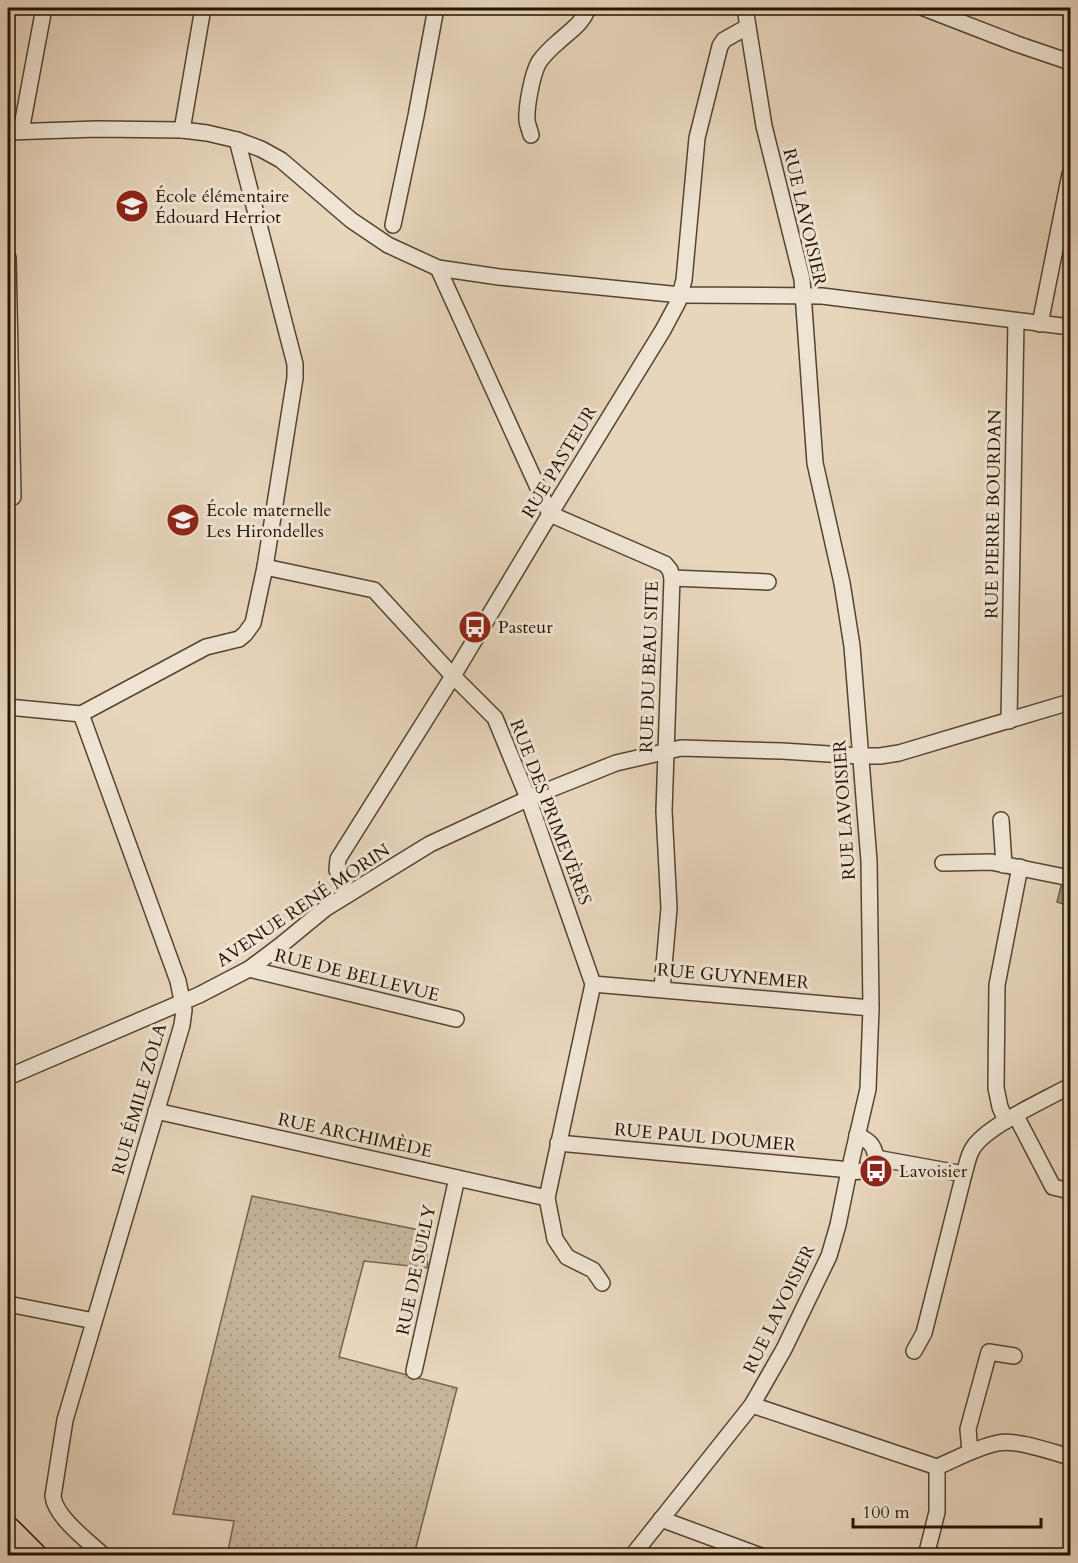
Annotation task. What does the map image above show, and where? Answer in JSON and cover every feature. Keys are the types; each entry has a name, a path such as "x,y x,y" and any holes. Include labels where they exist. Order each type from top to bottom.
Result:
{"highway":[{"path":"8,1531 33,1556"}],"street":[{"path":"44,8 14,131 182,130 237,140 281,160 351,220 388,245 438,268 499,277 681,295 822,296 1071,327"},
{"path":"182,130 203,8"},
{"path":"393,225 436,8"},
{"path":"531,135 527,122 531,89 538,63 577,26 586,15 588,8"},
{"name":"RUE LAVOISIER","path":"632,1556 752,1405 784,1348 829,1256 868,1089 871,1008 869,861 852,646 842,584 815,463 802,279 764,126 745,8"},
{"path":"924,8 1071,63"},
{"name":"RUE PASTEUR","path":"347,895 337,870 338,859 453,676 663,330 681,295 697,138 720,46 724,39 747,27"},
{"path":"8,707 81,714 207,647 239,639 254,623 295,378 295,364 237,140"},
{"path":"1041,324 1071,174"},
{"path":"8,258 13,497 8,497"},
{"path":"438,268 550,514"},
{"name":"RUE PIERRE BOURDAN","path":"1009,715 1016,321"},
{"name":"RUE DU BEAU SITE","path":"550,514 665,564 672,578 664,812 669,908 662,989"},
{"name":"RUE DES PRIMEVÈRES","path":"265,567 374,590 495,718 528,798 592,984"},
{"path":"672,578 768,582"},
{"name":"AVENUE RENÉ MORIN","path":"8,1077 181,1004 249,969 326,908 430,844 528,798 616,763 681,748 880,756 899,753 1009,715 1071,702"},
{"name":"RUE ÉMILE ZOLA","path":"81,714 178,981 184,1010 182,1024 65,1420 53,1496 54,1504 61,1516 104,1556"},
{"path":"1001,820 1004,865"},
{"path":"943,863 991,862 1071,878"},
{"path":"1020,867 997,985 996,1088 1000,1107 1011,1119 1053,1187 1071,1191"},
{"name":"RUE DE BELLEVUE","path":"249,969 456,1019"},
{"path":"592,984 547,1197 555,1239 567,1257 593,1270 602,1282"},
{"name":"RUE GUYNEMER","path":"592,984 871,1008"},
{"path":"914,1350 924,1333 964,1174 974,1146 990,1131 1071,1086"},
{"name":"RUE ARCHIMÈDE","path":"156,1111 547,1197"},
{"path":"849,1171 862,1172 870,1169 876,1158 874,1149 868,1141 857,1135"},
{"name":"RUE PAUL DOUMER","path":"558,1143 840,1168 849,1171"},
{"path":"876,1158 964,1174"},
{"name":"RUE DE SULLY","path":"414,1371 457,1178"},
{"path":"8,1304 94,1321"},
{"path":"970,1452 968,1429 989,1352 1014,1356"},
{"path":"752,1405 937,1467 970,1452 998,1443 1015,1443 1071,1457"},
{"path":"931,1554 937,1512 937,1467"},
{"path":"660,1519 761,1556"}],"shaded area":[{"path":"1061,886 1069,888 1066,905 1057,902"},
{"path":"252,1196 424,1231 428,1268 364,1261 339,1357 457,1388 414,1555 282,1556 260,1551 254,1555 228,1551 234,1521 173,1514"}],"place":[{"name":"École élémentaire Édouard Herriot","path":"132,206"},
{"name":"École maternelle Les Hirondelles","path":"183,520"},
{"name":"Pasteur","path":"475,627"},
{"name":"Lavoisier","path":"876,1171"}]}
